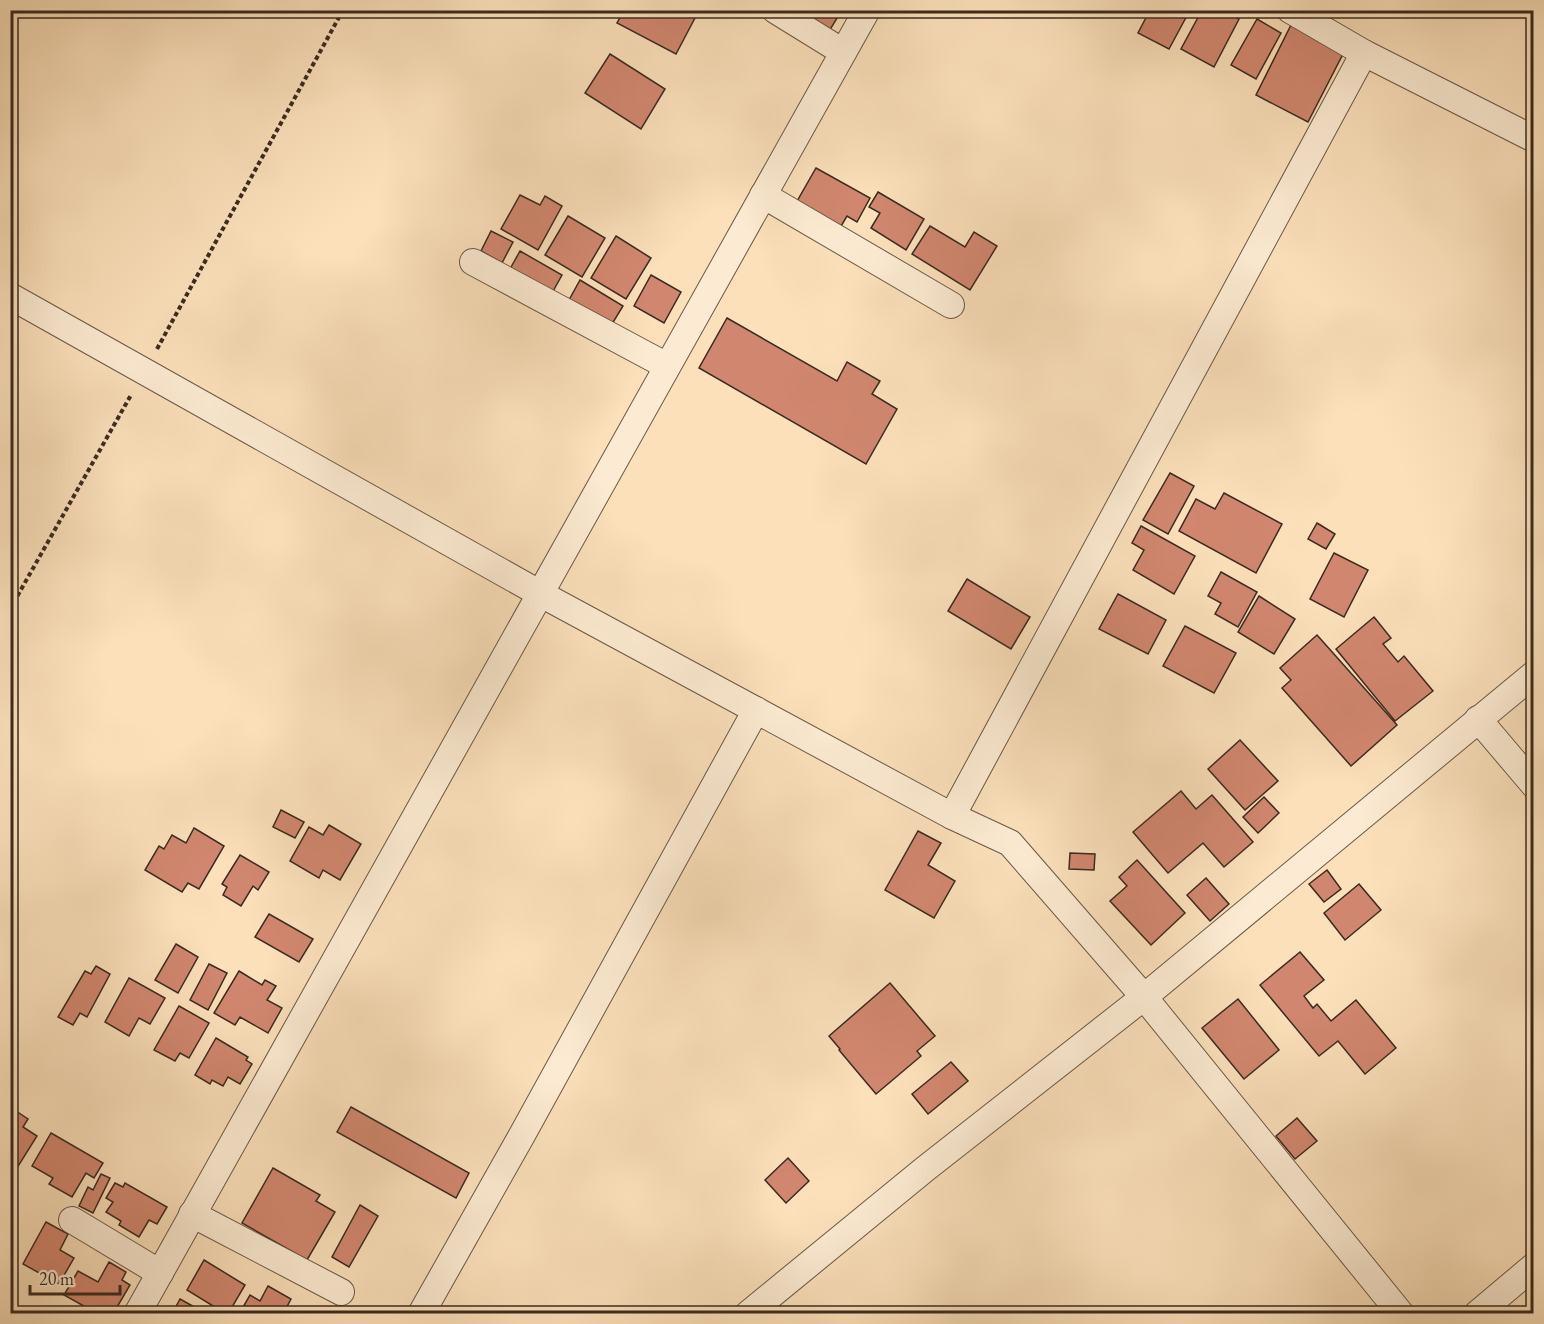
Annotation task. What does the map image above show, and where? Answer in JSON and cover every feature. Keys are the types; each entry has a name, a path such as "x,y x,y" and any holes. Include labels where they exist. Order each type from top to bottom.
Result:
{"street":[{"path":"776,10 843,52"},
{"path":"137,1314 867,10"},
{"path":"1290,10 1364,53 1533,139"},
{"path":"952,816 1364,53"},
{"path":"764,195 951,304"},
{"path":"473,262 667,366"},
{"path":"10,296 540,593 952,816 1010,843 1144,997 1401,1314"},
{"path":"748,1314 925,1169 1144,997 1533,674"},
{"path":"421,1314 756,710"},
{"path":"1478,719 1533,785"},
{"path":"192,1214 341,1292"},
{"path":"72,1220 160,1273"},
{"path":"1477,1314 1533,1266"}],"path":[{"path":"10,609 145,370 343,10"}],"building":[{"path":"624,10 684,10 696,16 676,54 617,23"},
{"path":"795,10 842,10 828,33"},
{"path":"1150,10 1190,10 1169,49 1138,33"},
{"path":"1202,10 1223,10 1239,19 1214,67 1181,49"},
{"path":"1257,19 1281,33 1256,79 1231,65"},
{"path":"1291,25 1344,52 1308,122 1256,95"},
{"path":"610,54 665,89 641,129 585,93"},
{"path":"816,168 870,198 857,222 847,216 840,228 796,203"},
{"path":"878,192 924,219 906,250 871,228 880,213 869,207"},
{"path":"520,195 540,205 545,196 562,206 538,250 501,229"},
{"path":"568,216 605,238 582,277 545,255"},
{"path":"930,226 965,247 974,232 997,246 970,290 912,254"},
{"path":"491,231 513,242 502,263 481,251"},
{"path":"616,236 651,258 626,299 591,278"},
{"path":"520,251 562,275 552,293 510,269"},
{"path":"651,275 681,292 664,323 634,306"},
{"path":"580,280 623,306 612,324 569,300"},
{"path":"727,318 837,381 847,362 880,381 872,394 897,409 866,464 699,368"},
{"path":"1170,473 1194,486 1168,534 1143,520"},
{"path":"1224,493 1282,524 1256,573 1179,531 1196,499 1215,509"},
{"path":"1317,523 1335,534 1326,549 1308,539"},
{"path":"1141,526 1195,556 1174,594 1133,570 1144,550 1132,543"},
{"path":"1334,553 1368,570 1344,617 1310,599"},
{"path":"1221,572 1257,592 1238,627 1215,614 1221,603 1208,596"},
{"path":"967,579 1030,617 1011,649 948,611"},
{"path":"1118,594 1166,620 1148,654 1099,629"},
{"path":"1259,596 1295,619 1274,654 1238,632"},
{"path":"1374,617 1391,638 1383,644 1398,662 1404,656 1433,691 1395,721 1336,649"},
{"path":"1185,626 1236,653 1214,693 1163,666"},
{"path":"1317,635 1397,725 1351,766 1282,688 1291,680 1280,668"},
{"path":"1240,740 1278,781 1245,810 1208,769"},
{"path":"1181,791 1196,809 1212,795 1253,842 1224,867 1203,843 1168,873 1133,832"},
{"path":"1264,797 1279,813 1258,833 1243,817"},
{"path":"281,810 304,822 295,838 273,827"},
{"path":"329,825 361,844 340,880 323,870 319,878 290,861 309,827 323,835"},
{"path":"194,828 224,846 199,889 188,883 182,892 145,870 159,846 164,849 172,835 186,843"},
{"path":"918,831 941,843 928,865 955,881 934,918 885,890"},
{"path":"1070,853 1095,854 1094,870 1069,869"},
{"path":"240,855 269,872 258,890 253,886 241,906 223,895 227,887 222,884"},
{"path":"1137,860 1185,913 1151,945 1110,901 1127,886 1119,877"},
{"path":"1327,870 1341,889 1324,902 1309,884"},
{"path":"1206,878 1229,904 1210,921 1187,895"},
{"path":"1359,884 1381,910 1345,940 1324,913"},
{"path":"269,914 313,939 299,962 255,937"},
{"path":"176,944 198,957 178,993 155,980"},
{"path":"1300,952 1324,980 1304,996 1313,1008 1317,1004 1331,1021 1356,1000 1396,1048 1365,1074 1338,1041 1319,1056 1260,985"},
{"path":"209,964 227,973 208,1010 190,1000"},
{"path":"96,966 110,974 87,1017 80,1013 73,1025 58,1017 85,971 91,974"},
{"path":"239,971 262,985 265,980 276,986 267,1000 282,1008 268,1033 240,1017 235,1025 214,1013"},
{"path":"129,978 165,998 150,1024 139,1018 129,1036 105,1022"},
{"path":"890,983 935,1036 917,1051 921,1056 876,1094 829,1036"},
{"path":"1238,999 1279,1050 1244,1079 1202,1028"},
{"path":"179,1006 209,1023 189,1058 180,1053 175,1061 154,1050"},
{"path":"216,1038 248,1057 246,1060 252,1064 240,1084 228,1077 223,1086 212,1080 210,1084 195,1075"},
{"path":"951,1062 968,1081 928,1114 912,1094"},
{"path":"10,1107 28,1119 23,1127 37,1136 17,1168 10,1163"},
{"path":"351,1107 469,1173 456,1198 337,1132"},
{"path":"1297,1118 1317,1141 1295,1159 1276,1136"},
{"path":"51,1133 103,1163 94,1178 86,1173 72,1197 49,1184 53,1178 32,1166"},
{"path":"788,1158 809,1181 786,1203 765,1180"},
{"path":"273,1168 320,1195 316,1201 335,1212 307,1260 242,1223"},
{"path":"101,1174 110,1178 93,1213 79,1206 88,1187 93,1190"},
{"path":"115,1183 123,1187 125,1183 167,1207 157,1224 149,1220 139,1237 119,1225 121,1221 106,1212 113,1202 106,1198"},
{"path":"360,1205 378,1216 349,1267 332,1257"},
{"path":"46,1222 68,1234 60,1250 74,1258 59,1284 23,1264"},
{"path":"204,1260 245,1285 228,1314 187,1290"},
{"path":"109,1262 126,1272 122,1280 130,1285 113,1314 98,1314 64,1295 78,1271 98,1282"},
{"path":"268,1286 291,1299 283,1314 239,1314 250,1295 260,1301"},
{"path":"180,1299 207,1314 172,1314"}]}
